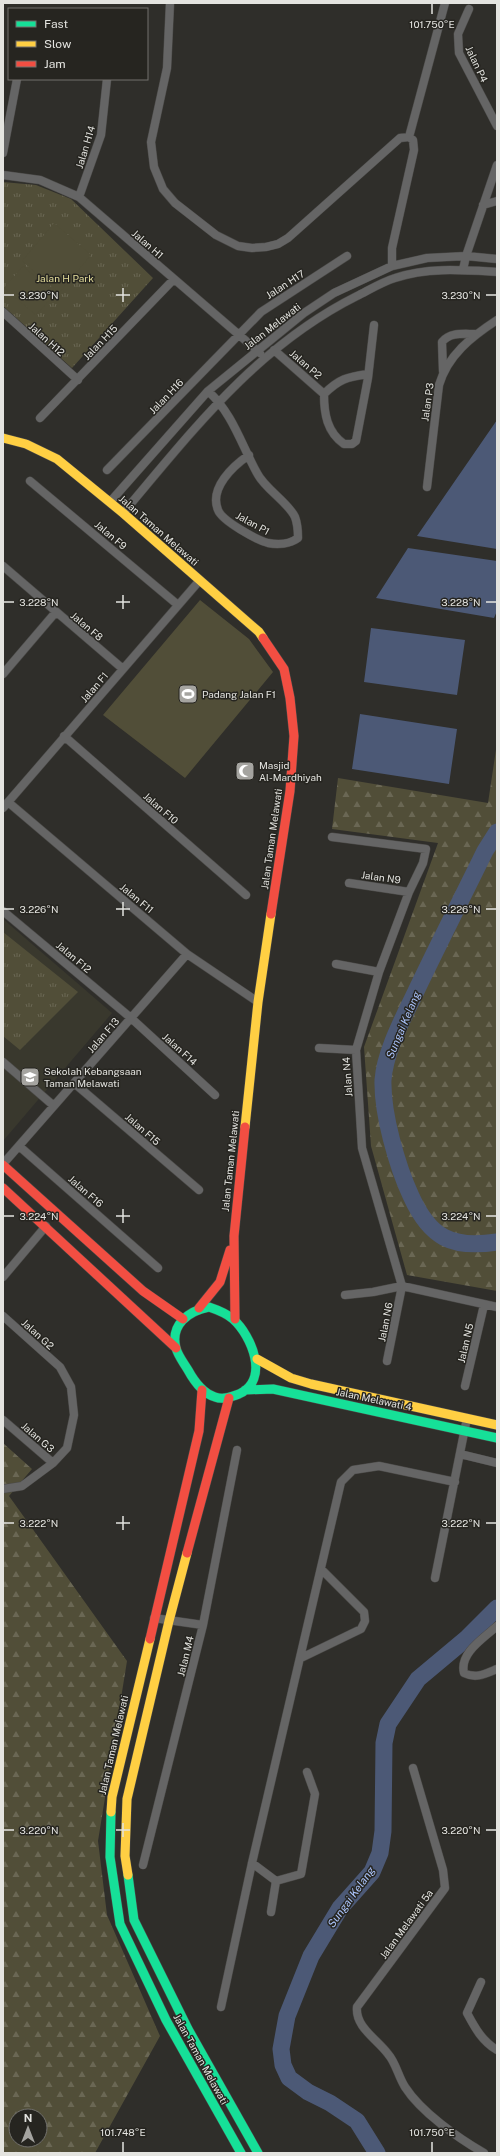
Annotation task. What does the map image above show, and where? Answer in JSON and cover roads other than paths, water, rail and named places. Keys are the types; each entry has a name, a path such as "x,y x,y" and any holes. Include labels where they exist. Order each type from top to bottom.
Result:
{"main road":[{"name":"Jalan Taman Melawati","path":"3,438 26,444 57,459 110,502 259,632 284,669 290,698 294,736 290,791 258,1002 234,1236 235,1319"},
{"path":"3,1165 143,1291 183,1319"},
{"path":"3,1188 46,1226 176,1348 195,1383 202,1390 210,1395 229,1398 245,1390 252,1382 256,1360 235,1319 218,1308 199,1308 187,1314 177,1331 176,1348"},
{"name":"Jalan Taman Melawati","path":"199,1308 216,1290 222,1281 234,1236"},
{"name":"Jalan Melawati 4","path":"256,1360 291,1378 311,1384 497,1425"},
{"name":"Jalan Melawati 4","path":"245,1390 273,1389 497,1438"},
{"name":"Jalan Taman Melawati","path":"202,1390 199,1431 112,1797 110,1857 120,1924 166,2020 241,2153"},
{"name":"Jalan Taman Melawati","path":"229,1398 169,1621 127,1799 125,1856 134,1920 188,2029 258,2153"}],"street":[{"path":"170,3 167,68 151,142 154,167 163,189 175,203 221,238 238,246 252,248 278,244 288,238 400,138 409,137"},
{"path":"409,137 445,3"},
{"name":"Jalan P4","path":"469,8 458,34 459,53 497,126"},
{"path":"3,152 17,80"},
{"name":"Jalan H14","path":"79,197 101,135 108,80"},
{"path":"392,266 392,248 414,150 413,140 409,137"},
{"path":"463,270 466,256 497,165"},
{"name":"Jalan H1","path":"3,175 40,180 79,197 265,358"},
{"path":"484,205 497,201"},
{"name":"Jalan H17","path":"238,335 261,312 347,256"},
{"name":"Jalan Melawati","path":"110,502 208,392 256,350 304,313 334,293 392,266 426,258 466,256 497,260"},
{"name":"Jalan Melawati","path":"123,513 218,400 274,350 313,321 341,304 394,278 429,270 497,272"},
{"name":"Jalan H15","path":"40,418 174,279"},
{"name":"Jalan H12","path":"3,312 78,380"},
{"name":"Jalan P3","path":"428,487 439,385 443,372 449,360 475,334 497,320"},
{"path":"368,374 348,377 335,382 324,394 324,415 333,434 344,444 352,444 356,441 368,374 374,325"},
{"path":"443,372 442,342 446,336 475,334"},
{"name":"Jalan H16","path":"107,470 238,335"},
{"name":"Jalan P2","path":"274,350 324,394"},
{"name":"Jalan P1","path":"208,392 218,400 232,419 249,455 257,474 294,516 298,528 298,538 292,542 268,543 245,532 225,518 218,511 216,502 220,485 237,463 249,455"},
{"name":"Jalan F9","path":"30,481 178,605"},
{"name":"Jalan F8","path":"3,566 55,613 123,669"},
{"name":"Jalan F1","path":"6,805 200,580"},
{"path":"3,673 55,613"},
{"name":"Jalan F10","path":"64,736 246,895"},
{"name":"Jalan F11","path":"6,805 187,954 258,1002"},
{"name":"Jalan N4","path":"332,837 426,849 423,863 409,892 379,972 356,1050 362,1148 402,1286"},
{"name":"Jalan N9","path":"349,883 409,892"},
{"name":"Jalan F12","path":"3,911 131,1018"},
{"name":"Jalan F13","path":"3,1165 187,954"},
{"path":"336,964 379,972"},
{"name":"Jalan F14","path":"131,1018 215,1095"},
{"path":"319,1048 356,1050"},
{"path":"3,1062 54,1106"},
{"name":"Jalan F15","path":"74,1083 198,1190"},
{"name":"Jalan F16","path":"19,1146 158,1268"},
{"path":"3,1277 46,1226"},
{"path":"345,1295 373,1292 402,1286 497,1307"},
{"name":"Jalan N6","path":"387,1361 402,1286"},
{"name":"Jalan N5","path":"465,1386 484,1305"},
{"name":"Jalan G2","path":"3,1316 60,1367"},
{"name":"Jalan G3","path":"3,1420 53,1463 67,1448 74,1415 71,1387 60,1367"},
{"path":"436,1578 467,1418"},
{"name":"Jalan M4","path":"142,1865 203,1625 237,1450"},
{"path":"460,1454 497,1463"},
{"path":"3,1489 22,1486 53,1463"},
{"path":"221,2007 252,1863 322,1570 341,1482 353,1470 379,1466 455,1482"},
{"path":"301,1658 356,1632 363,1626 365,1621 364,1612 322,1570"},
{"path":"154,1618 203,1625"},
{"path":"497,1626 470,1651 463,1660 462,1666 464,1673 470,1676 480,1676 497,1669"},
{"name":"Jalan Melawati 5a","path":"413,1768 443,1870 445,1888 357,2007 356,2016 359,2023 389,2055 405,2088 434,2119 484,2153"},
{"path":"276,1881 301,1874 315,1794 307,1772"},
{"path":"252,1863 276,1881"},
{"path":"271,1912 276,1881"},
{"path":"482,1982 467,2013 476,2030 488,2045 497,2050"}],"water":[{"path":"497,420 497,549 417,536"},
{"path":"408,548 497,561 497,611 494,618 376,598"},
{"path":"371,628 465,640 457,695 364,682"},
{"path":"360,714 457,729 449,784 352,769"}],"waterway":[{"name":"Sungai Kelang","path":"497,832 485,851 402,1020 388,1056 383,1080 385,1108 391,1139 411,1196 426,1222 435,1231 455,1242 467,1244 497,1242"},
{"name":"Sungai Kelang","path":"377,2153 357,2121 330,2103 308,2092 289,2078 283,2065 281,2049 287,2016 311,1956 340,1908 372,1872 380,1853 383,1831 384,1743 388,1724 418,1679 467,1638 497,1608"}],"place":[{"name":"Padang Jalan F1","path":"188,694"},
{"name":"Masjid Al-Mardhiyah","path":"245,771"},
{"name":"Sekolah Kebangsaan Taman Melawati","path":"30,1077"}],"park label":[{"name":"Jalan H Park","path":"65,278"}]}
